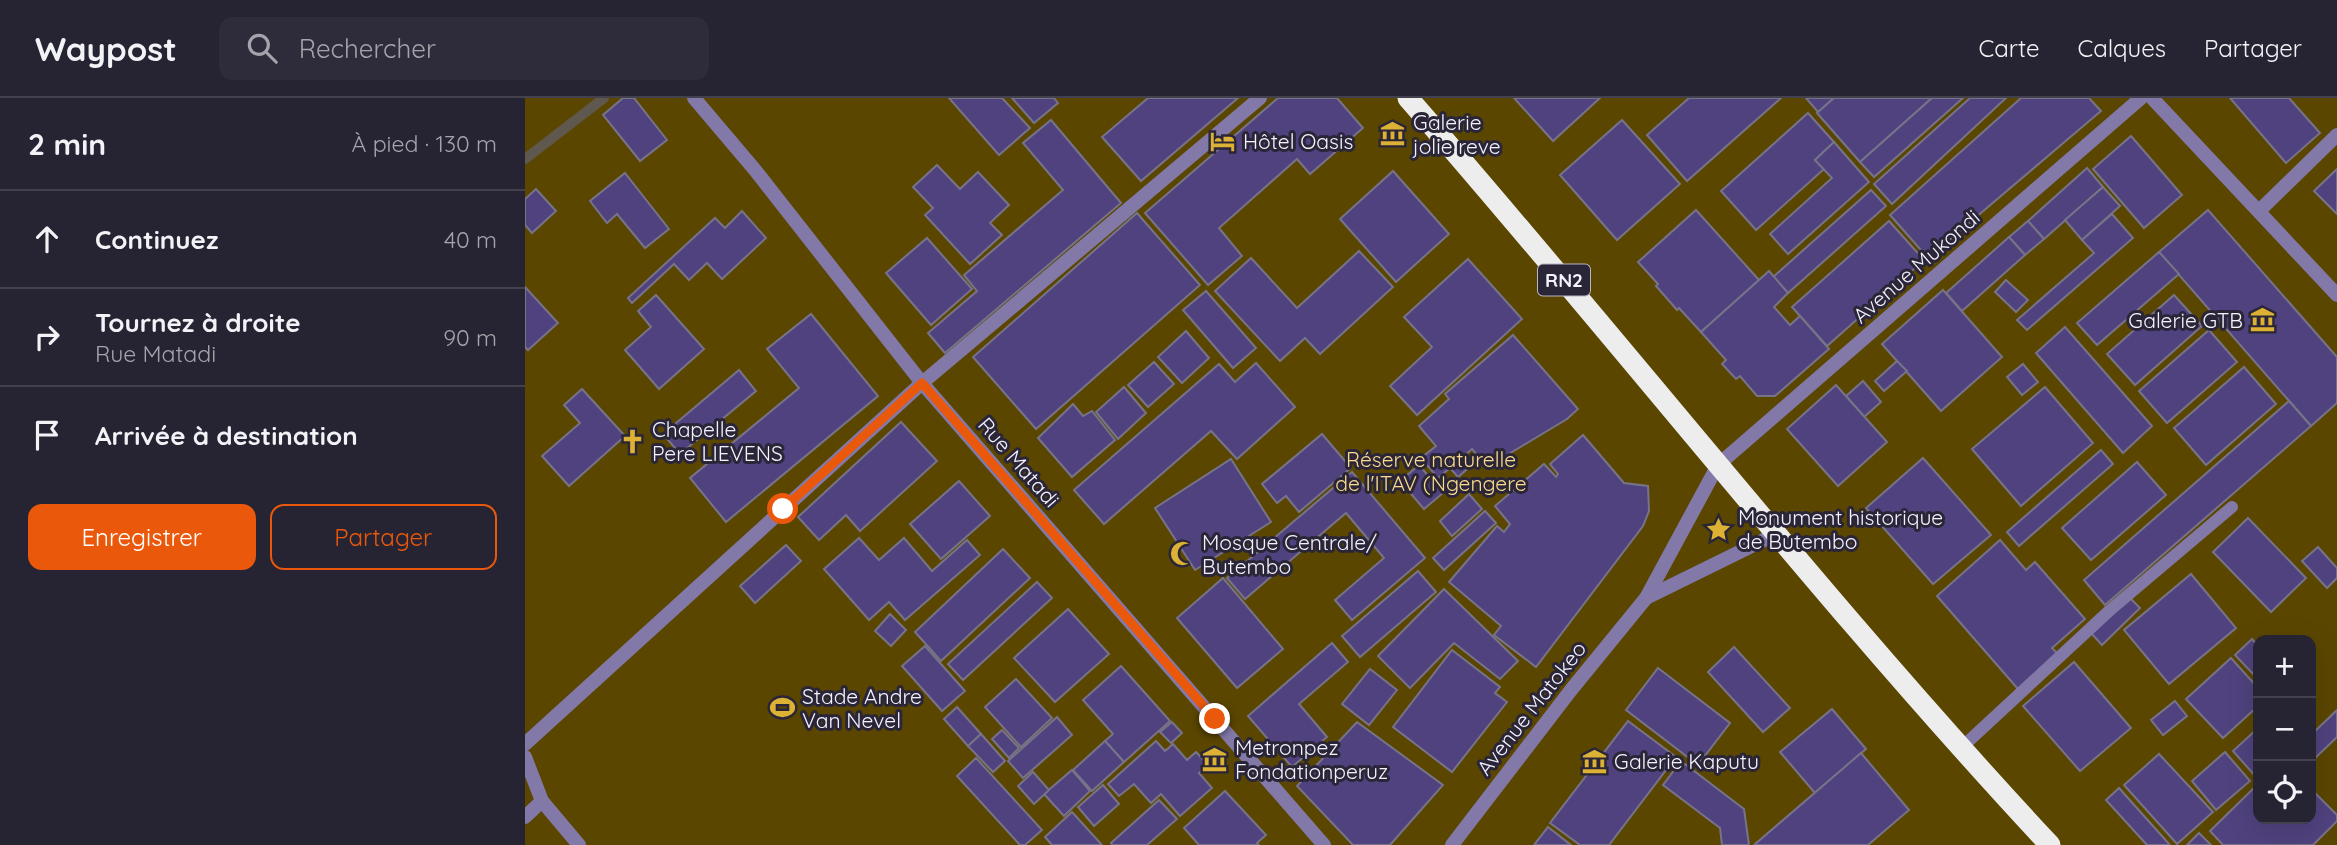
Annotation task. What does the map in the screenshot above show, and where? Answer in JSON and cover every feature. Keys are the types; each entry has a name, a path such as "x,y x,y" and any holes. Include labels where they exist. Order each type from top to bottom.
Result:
{"highway":[{"name":"RN2","path":"1408,98 1960,749 2050,845"}],"street":[{"name":"Rue Matadi","path":"694,98 755,170 922,383 1324,845"},
{"path":"525,744 922,383 1260,98"},
{"name":"Avenue Mukondi","path":"1718,465 2141,98"},
{"path":"2152,98 2337,295"},
{"path":"2259,211 2337,135"},
{"path":"1646,598 1718,465"},
{"path":"1646,598 1776,534"},
{"name":"Avenue Matokeo","path":"1452,845 1571,690 1646,598"},
{"path":"525,757 542,801 579,845"},
{"path":"525,817 542,801"}],"lane":[{"path":"1960,749 2116,604 2232,507"}],"green space":[{"name":"Réserve naturelle de l'ITAV (Ngengere","path":"525,98 2337,98 2337,845 525,845"}],"building":[{"path":"623,98 634,98 667,140 640,161 603,115"},
{"path":"949,98 1002,98 1030,128 999,155"},
{"path":"1012,98 1054,98 1058,103 1034,123"},
{"path":"1148,98 1238,98 1141,181 1102,137"},
{"path":"1278,98 1337,98 1363,128 1310,174 1297,159 1219,228 1242,256 1208,285 1145,213"},
{"path":"1514,98 1600,98 1553,141"},
{"path":"1689,98 1781,98 1687,181 1647,135"},
{"path":"1806,98 1834,98 1818,112"},
{"path":"1834,98 1932,98 1860,162 1817,113"},
{"path":"1932,98 1963,98 1874,177 1860,162"},
{"path":"1970,98 2006,98 1892,204 1874,184"},
{"path":"2021,98 2089,98 2101,111 1928,258 1890,215"},
{"path":"2230,98 2289,98 2320,133 2286,163"},
{"path":"1808,113 1834,142 1815,160 1824,169 1756,230 1721,191"},
{"path":"1051,120 1121,203 945,353 928,333 977,291 964,275 1063,190 1023,143"},
{"path":"1622,120 1680,184 1617,240 1560,175"},
{"path":"2131,136 2182,195 2144,228 2093,169"},
{"path":"1834,142 1869,182 1788,254 1770,234 1832,178 1815,160"},
{"path":"937,165 960,189 978,172 1009,205 990,223 1002,235 970,264 925,215 933,208 913,187"},
{"path":"2087,168 2103,187 2044,239 2028,221"},
{"path":"2337,169 2337,214 2314,191"},
{"path":"1393,171 1449,234 1396,282 1340,219"},
{"path":"625,173 669,229 645,248 617,214 607,223 590,201"},
{"path":"2103,187 2120,206 2082,240 2065,220"},
{"path":"536,189 556,211 532,233 525,225 525,199"},
{"path":"1871,190 1886,206 1788,293 1773,277"},
{"path":"1696,210 1759,280 1701,332 1679,308 1677,310 1638,262"},
{"path":"2208,210 2337,357 2337,403 2311,426 2159,252"},
{"path":"742,211 766,238 722,279 707,263 689,280 674,264 632,303 628,298 715,218 725,228"},
{"path":"1137,213 1200,285 1036,429 973,357"},
{"path":"2112,214 2133,238 2027,330 2017,320 2094,253 2082,240"},
{"path":"1889,221 1924,260 1827,346 1792,307"},
{"path":"2028,221 2044,239 2025,255 2009,237"},
{"path":"2009,237 2025,255 1962,311 1946,293"},
{"path":"927,238 972,289 931,325 886,273"},
{"path":"1359,251 1393,287 1320,354 1305,338 1280,361 1215,291 1251,258 1297,308"},
{"path":"2159,252 2179,274 2097,345 2077,323"},
{"path":"1468,259 1522,319 1417,415 1390,386 1432,347 1404,317"},
{"path":"1769,271 1788,293 1774,307 1790,325 1800,316 1829,349 1775,396 1757,396 1740,376 1736,379 1722,364 1726,360 1701,332"},
{"path":"2006,280 2028,300 2016,312 1995,292"},
{"path":"525,287 558,323 528,350 525,347"},
{"path":"1943,290 2002,357 1941,411 1882,344"},
{"path":"1206,291 1256,348 1233,368 1183,310"},
{"path":"656,295 704,349 659,389 625,350 651,327 638,311"},
{"path":"2174,295 2202,326 2135,385 2107,354"},
{"path":"811,314 878,396 726,522 690,478 799,388 767,349"},
{"path":"2065,327 2152,426 2123,453 2036,353"},
{"path":"2209,330 2237,362 2167,423 2139,391"},
{"path":"1186,331 1209,358 1182,383 1158,357"},
{"path":"1513,335 1578,409 1567,419 1487,467 1472,449 1464,456 1472,465 1458,477 1450,468 1438,478 1421,458 1436,446 1419,426 1449,399 1445,394"},
{"path":"1897,361 1907,371 1884,391 1875,381"},
{"path":"1154,362 1174,384 1148,407 1128,385"},
{"path":"1256,363 1295,407 1237,459 1211,431 1104,524 1074,490 1219,364 1235,382"},
{"path":"2023,364 2038,382 2022,395 2007,377"},
{"path":"2244,367 2276,404 2206,465 2174,428"},
{"path":"739,370 756,391 680,454 663,434"},
{"path":"1863,381 1881,402 1864,417 1846,396"},
{"path":"1836,385 1887,442 1838,486 1787,429"},
{"path":"1124,387 1146,413 1118,439 1096,412"},
{"path":"2045,387 2093,443 2021,506 1972,449"},
{"path":"582,389 625,436 569,486 542,456 580,423 564,405"},
{"path":"2289,401 2311,426 2105,605 2084,580"},
{"path":"1073,404 1083,416 1092,411 1115,440 1072,477 1038,438"},
{"path":"901,422 937,461 860,531 846,515 819,540 798,517"},
{"path":"1322,434 1351,468 1299,512 1286,496 1277,503 1262,484"},
{"path":"1583,435 1624,483 1648,486 1649,511 1643,526 1536,667 1494,635 1501,626 1449,582 1497,526 1504,532 1510,524 1495,506 1544,464 1556,477 1558,474 1550,464"},
{"path":"2101,450 2113,464 2019,546 2007,532"},
{"path":"1923,458 1991,535 1933,584 1866,508"},
{"path":"1231,459 1271,522 1195,570 1155,508"},
{"path":"2137,462 2166,495 2091,560 2062,528"},
{"path":"1419,465 1443,493 1424,509 1400,481"},
{"path":"1352,472 1425,558 1352,620 1335,600 1384,558 1346,513 1245,599 1227,578"},
{"path":"959,481 990,516 941,559 910,524"},
{"path":"1469,494 1482,509 1452,536 1440,521"},
{"path":"1485,511 1496,523 1444,570 1433,558"},
{"path":"2248,518 2306,578 2271,612 2213,552"},
{"path":"859,538 879,560 904,538 932,571 967,540 980,555 905,620 889,602 869,620 824,569"},
{"path":"2000,540 2026,570 2035,562 2085,619 2052,648 2058,654 2018,689 1937,596"},
{"path":"786,545 801,561 755,603 740,586"},
{"path":"2318,547 2337,568 2337,578 2327,588 2302,561"},
{"path":"1003,549 1030,578 941,661 915,632"},
{"path":"1418,571 1436,592 1360,657 1342,636"},
{"path":"2191,574 2236,628 2169,684 2124,630"},
{"path":"1223,578 1283,649 1237,688 1177,618"},
{"path":"1037,582 1052,598 963,680 948,664"},
{"path":"1444,589 1518,661 1500,679 1454,643 1410,688 1378,656"},
{"path":"2129,597 2140,608 2102,645 2091,633"},
{"path":"1068,609 1109,654 1055,702 1014,658"},
{"path":"890,614 906,630 891,646 875,631"},
{"path":"2252,639 2253,674 2235,655"},
{"path":"1332,643 1348,662 1299,704 1327,737 1292,767 1248,716"},
{"path":"925,646 965,691 942,711 902,666"},
{"path":"1734,647 1790,708 1763,732 1708,672"},
{"path":"1452,650 1500,687 1495,693 1507,702 1452,772 1393,727"},
{"path":"2231,658 2253,682 2253,711 2223,738 2186,699"},
{"path":"2074,662 2131,728 2080,771 2023,706"},
{"path":"1121,666 1170,721 1124,762 1105,741 1113,734 1083,700"},
{"path":"1658,668 1730,723 1698,765 1626,710"},
{"path":"1370,669 1397,690 1369,725 1342,704"},
{"path":"1016,679 1052,718 1021,747 985,707"},
{"path":"2175,701 2187,716 2163,735 2151,720"},
{"path":"957,707 981,734 968,746 944,719"},
{"path":"1832,709 1866,749 1815,793 1780,752"},
{"path":"2337,710 2337,737 2316,757 2316,730"},
{"path":"1057,717 1072,735 1023,778 1008,761"},
{"path":"1628,721 1676,757 1609,845 1580,845 1550,823"},
{"path":"1172,722 1182,733 1171,743 1160,732"},
{"path":"1357,722 1443,785 1390,845 1353,845 1297,786"},
{"path":"1002,730 1019,748 1009,758 992,739"},
{"path":"2253,733 2253,774 2233,751"},
{"path":"981,734 1005,761 993,772 968,746"},
{"path":"1105,741 1124,762 1092,791 1073,770"},
{"path":"1156,741 1165,751 1173,744 1187,760 1196,752 1208,765 1199,773 1212,788 1180,816 1161,794 1151,803 1134,784 1119,796 1108,784"},
{"path":"2225,752 2250,781 2216,810 2192,781"},
{"path":"1861,753 1909,810 1868,845 1754,845"},
{"path":"2159,754 2213,812 2177,844 2124,785"},
{"path":"976,758 1042,830 1025,845 1020,845 957,776"},
{"path":"1681,761 1744,809 1749,845 1722,845 1720,828 1663,785"},
{"path":"1072,770 1090,791 1064,816 1044,794"},
{"path":"1033,772 1049,790 1034,804 1018,786"},
{"path":"1103,785 1119,804 1094,826 1078,807"},
{"path":"2119,788 2170,845 2147,845 2106,800"},
{"path":"2253,789 2253,824 2316,824 2316,794 2337,815 2337,821 2313,845 2223,845 2210,831"},
{"path":"1225,791 1266,835 1257,843 1259,845 1199,845 1184,828"},
{"path":"1159,800 1177,819 1147,845 1112,845 1111,843"},
{"path":"1072,812 1102,845 1052,845 1045,837"},
{"path":"1548,827 1571,845 1534,845"},
{"path":"2199,833 2211,845 2187,845"}],"waterway":[{"path":"525,159 604,98"}],"place":[{"name":"Galerie jolie reve","path":"1393,134"},
{"name":"Hôtel Oasis","path":"1223,141"},
{"name":"Galerie GTB","path":"2263,320"},
{"name":"Chapelle Pere LIEVENS","path":"632,441"},
{"name":"Monument historique de Butembo","path":"1718,529"},
{"name":"Mosque Centrale/ Butembo","path":"1182,554"},
{"name":"Stade Andre Van Nevel","path":"782,708"},
{"name":"Metronpez Fondationperuz","path":"1215,759"},
{"name":"Galerie Kaputu","path":"1594,761"}],"route":[{"path":"783,509 922,383 1215,719"}]}
